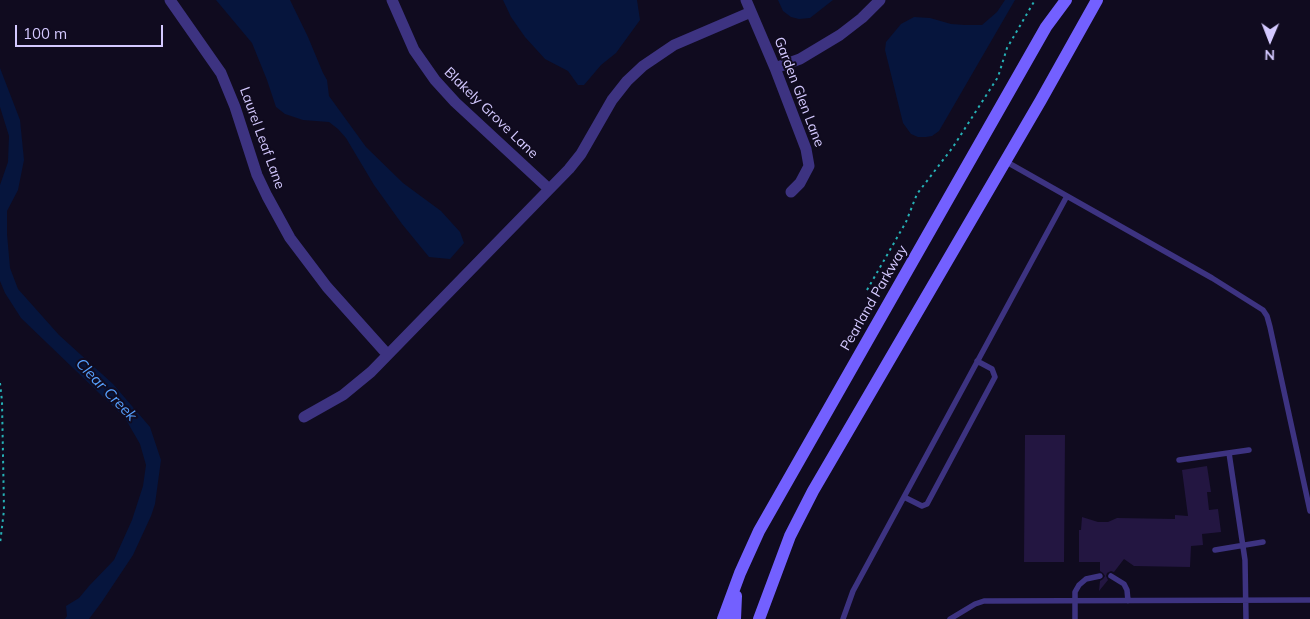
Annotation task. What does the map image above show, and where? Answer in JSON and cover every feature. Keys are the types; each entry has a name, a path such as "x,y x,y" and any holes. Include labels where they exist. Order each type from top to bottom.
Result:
{"main road":[{"path":"1046,28 1061,0"},
{"name":"Pearland Parkway","path":"723,619 740,573 759,531 1046,28 1066,0"},
{"path":"759,619 790,536 813,490 1097,0"},
{"path":"1080,30 1102,0"},
{"path":"735,619 735,603 740,573"}],"street":[{"name":"Laurel Leaf Lane","path":"170,0 221,73 235,107 257,176 290,238 318,276 387,354"},
{"name":"Blakely Grove Lane","path":"392,0 414,50 435,80 454,102 548,189"},
{"name":"Garden Glen Lane","path":"746,0 775,68 808,157 805,175 792,192"},
{"path":"775,68 788,64 818,49 862,18 880,0"},
{"path":"304,417 331,403 356,386 371,372 569,169 612,100 642,66 674,45 751,12"}],"lane":[{"path":"1005,161 1212,278 1264,310 1270,327 1310,511"},
{"path":"843,619 853,590 1067,196"},
{"path":"904,497 922,506 927,504 995,377 992,369 978,361"},
{"path":"1179,460 1249,450"},
{"path":"1229,453 1246,560 1246,619"},
{"path":"1215,550 1263,542"},
{"path":"1075,619 1075,592 1086,579 1100,576"},
{"path":"1111,576 1124,584 1128,600"},
{"path":"950,619 975,604 984,601 1310,600"}],"path":[{"path":"866,290 906,222 917,194 953,147 998,77 1007,48 1035,0"},
{"path":"0,383 4,510 0,544"}],"water":[{"path":"216,0 290,0 327,80 329,96 366,147 403,183 441,211 460,232 464,243 450,259 429,257 374,185 346,138 338,129 329,122 303,120 285,114 276,107 252,43"},
{"path":"503,0 637,0 640,20 616,53 601,65 584,85 578,85 568,71 545,59 525,37 511,17"},
{"path":"778,0 833,0 810,18 799,19 791,17 783,11"},
{"path":"1005,0 1015,0 939,131 932,136 926,137 918,137 911,134 903,123 885,50 886,42 901,24 914,17 930,18 951,24 982,25 997,12"},
{"name":"Clear Creek","path":"0,68 20,120 24,160 18,190 7,211 10,268 18,289 59,335 113,384 150,427 161,460 155,504 151,516 133,555 89,619 65,619 67,616 66,606 79,598 114,560 132,520 143,486 146,465 140,444 125,418 21,318 5,293 0,281 0,185 8,162 9,136 0,107"}],"building":[{"path":"1025,435 1065,435 1064,562 1024,562"},
{"path":"1207,466 1211,492 1207,492 1209,510 1218,509 1221,532 1202,534 1203,545 1191,546 1190,567 1134,566 1124,559 1114,572 1107,573 1108,580 1099,591 1100,581 1105,576 1100,571 1100,562 1079,562 1079,530 1081,530 1082,517 1098,522 1108,522 1117,518 1175,519 1175,515 1188,516 1182,470"}]}
